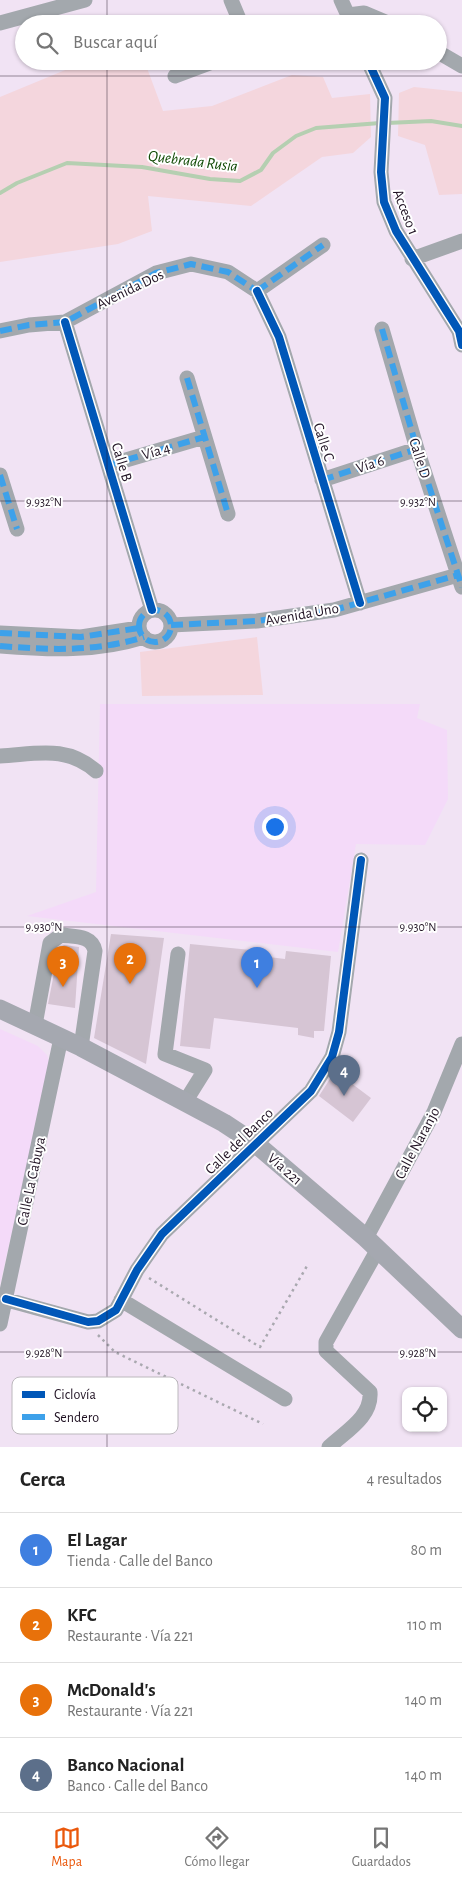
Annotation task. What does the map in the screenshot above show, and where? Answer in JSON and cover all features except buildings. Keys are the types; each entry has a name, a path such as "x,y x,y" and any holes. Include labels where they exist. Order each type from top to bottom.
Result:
{"main road":[{"name":"Vía 221","path":"0,1009 80,1047 185,1102 224,1123 256,1144 372,1244 462,1329"}],"street":[{"path":"30,15 85,0"},
{"path":"230,0 237,15"},
{"path":"341,0 348,15"},
{"path":"0,23 15,19"},
{"path":"447,57 462,66"},
{"path":"176,76 192,70"},
{"name":"Acceso 1","path":"373,70 384,92 385,103 380,172 384,202 396,231 412,259 461,335"},
{"path":"412,259 462,241"},
{"path":"257,291 323,244"},
{"name":"Avenida Dos","path":"0,332 29,324 65,322 156,273 192,264 228,272 257,291"},
{"name":"Calle C","path":"257,291 279,337 360,603"},
{"name":"Calle B","path":"65,322 152,610"},
{"name":"Calle D","path":"382,329 417,449 460,581"},
{"path":"187,378 228,514"},
{"name":"Vía 4","path":"109,465 204,437"},
{"name":"Vía 6","path":"322,480 417,449"},
{"path":"0,475 5,510 17,529"},
{"name":"Avenida Uno","path":"171,625 257,621 334,610 460,581"},
{"path":"152,610 160,610 166,614 171,625 169,634 165,639 153,642 142,632 140,620 144,614 152,610"},
{"path":"0,633 80,637 142,632"},
{"path":"0,646 57,650 88,649 125,643 142,632"},
{"path":"0,756 71,754 96,771"},
{"name":"Calle del Banco","path":"88,1322 98,1321 116,1310 137,1270 162,1234 311,1090 332,1057 342,1013 361,860"},
{"path":"35,1025 50,943 61,935 84,938 94,945 95,951 80,1047"},
{"path":"178,954 165,1054 209,1071 185,1102"},
{"name":"Calle La Cabuya","path":"0,1324 3,1298 61,1038"},
{"name":"Calle Naranjo","path":"329,1447 367,1413 370,1392 326,1351 326,1342 434,1112 462,1044"},
{"path":"3,1298 88,1322"},
{"path":"121,1300 285,1399"}],"path":[{"path":"137,1270 260,1347 307,1266"},
{"path":"88,1322 104,1343 115,1352 166,1377"},
{"path":"178,1383 263,1424"}],"shaded area":[{"path":"65,70 148,70 163,111 212,106 292,75 323,77 332,98 370,94 371,137 353,153 322,157 251,206 148,196 152,231 118,244 0,262 0,97"},
{"path":"414,87 462,92 462,194 439,195 425,145 398,136 399,93"},
{"path":"257,637 263,695 142,696 140,652"},
{"path":"100,704 420,704 417,718 447,730 448,799 425,845 356,844 338,952 27,916 96,892"},
{"path":"0,1029 38,1046 47,1055 50,1065 0,1284"}],"waterway":[{"name":"Quebrada Rusia","path":"387,123 431,121 462,126"},
{"name":"Quebrada Rusia","path":"0,193 17,183 67,163 142,167 210,179 240,181 261,170 273,153 296,136 316,128 380,123"}],"marked path":[{"path":"257,291 323,245"},
{"path":"0,331 29,325 65,322 156,273 191,264 228,272 257,291"},
{"path":"382,329 417,449 462,587"},
{"path":"187,378 228,514"},
{"path":"109,465 204,437"},
{"path":"322,480 417,449"},
{"path":"0,475 17,529"},
{"path":"171,625 257,621 334,610 458,575"},
{"path":"155,610 161,611 166,615 170,620 171,626 170,632 166,637 161,641 155,642 149,641 144,637 140,632 139,626 140,620 144,615 149,611 155,610"},
{"path":"0,633 81,637 139,628"},
{"path":"0,646 73,649 126,642 144,637"}],"cycle path":[{"path":"372,70 385,98 381,172 384,202 396,231 459,331 462,345"},
{"path":"257,291 279,337 360,603"},
{"path":"65,322 152,610"},
{"path":"6,1299 88,1322 98,1321 116,1310 137,1270 162,1234 311,1091 332,1057 339,1032 361,860"}],"place":[{"name":"KFC","path":"130,984"},
{"name":"McDonald's","path":"63,987"},
{"name":"El Lagar","path":"257,988"},
{"name":"Banco Nacional","path":"344,1096"}]}
